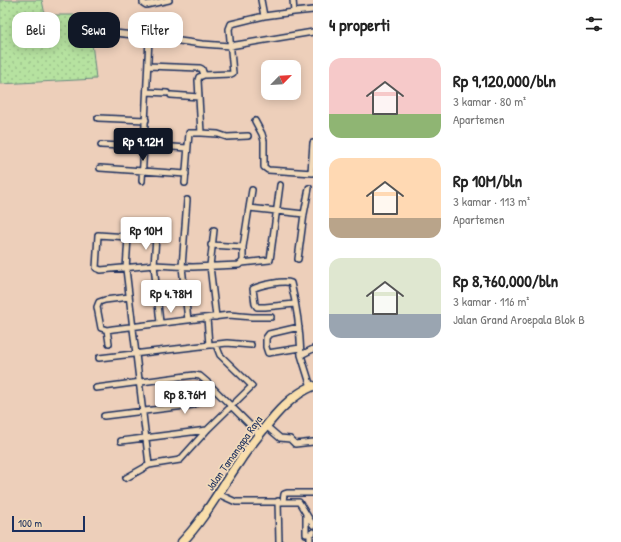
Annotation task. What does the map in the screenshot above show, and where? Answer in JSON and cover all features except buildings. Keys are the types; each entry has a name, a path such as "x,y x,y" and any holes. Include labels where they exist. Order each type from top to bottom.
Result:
{"main road":[{"name":"Jalan Tamangapa Raya","path":"182,542 195,528 259,434 285,405 297,395 312,387"}],"street":[{"path":"143,0 145,5 169,0"},
{"path":"261,0 264,16"},
{"path":"293,0 294,12"},
{"path":"201,133 198,80 199,77 204,75 233,73 230,46 230,25 232,23 264,16 313,10"},
{"path":"183,42 230,46 313,32"},
{"path":"142,181 149,48"},
{"path":"148,66 200,68 202,69 204,75"},
{"path":"147,92 199,97"},
{"path":"98,118 146,120"},
{"path":"254,121 262,134 264,141 264,167 268,170 312,173 313,143"},
{"path":"185,183 189,133 218,134 227,137 248,136"},
{"path":"101,145 187,148"},
{"path":"100,168 186,174"},
{"path":"156,239 98,235 95,266 101,270 126,269 154,265 182,267 240,265 242,263 270,260 270,237 277,212 280,185"},
{"path":"298,259 309,188"},
{"path":"242,263 252,190"},
{"path":"187,200 182,267 188,320"},
{"path":"249,208 304,214"},
{"path":"157,224 154,265 160,323"},
{"path":"214,230 211,245 210,266 216,316"},
{"path":"128,237 126,269 149,465"},
{"path":"211,245 243,247"},
{"path":"295,304 265,308 257,307 255,304 253,289 288,282 291,283 295,304 299,327 300,355 312,387"},
{"path":"129,297 105,300 98,304 100,328 107,330 229,314 252,317 271,317"},
{"path":"207,318 208,345"},
{"path":"299,327 268,334 266,342 268,352 300,348"},
{"path":"107,330 109,343"},
{"path":"99,358 227,343 251,346"},
{"path":"126,478 149,465 180,460 207,430 252,386 220,355 216,345"},
{"path":"300,355 313,349"},
{"path":"96,388 194,376 203,378 259,434"},
{"path":"104,416 195,405 212,387"},
{"path":"266,426 280,438 290,440 295,444 313,442"},
{"path":"121,441 207,430"},
{"path":"302,492 299,502 313,526"},
{"path":"279,542 280,501 284,494 302,492 312,493"},
{"path":"218,494 236,502 299,502"},
{"path":"306,513 305,531 306,534 312,533 310,542"}],"green space":[{"path":"0,0 42,0 44,12 12,12 12,48 60,48 60,15 68,15 68,48 93,48 96,79 0,84"}]}
